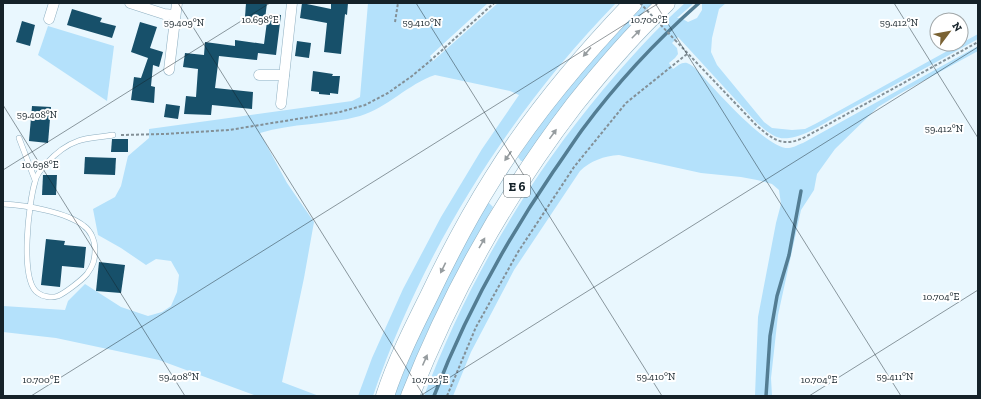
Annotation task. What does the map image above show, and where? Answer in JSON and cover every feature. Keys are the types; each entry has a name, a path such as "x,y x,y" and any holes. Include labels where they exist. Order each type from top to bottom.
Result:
{"highway":[{"name":"E 6","path":"385,396 397,364 418,317 452,248 493,178 557,88 632,3"},
{"name":"E 6","path":"410,396 462,279 502,209 552,135 595,80 629,41 666,3"}],"street":[{"path":"49,19 54,3"},
{"path":"130,3 164,14 175,15"},
{"path":"169,70 177,3"},
{"path":"281,104 292,3"},
{"path":"260,75 284,76"}],"lane":[{"path":"3,204 30,208 65,216 84,226 92,234 95,247 93,267 84,278 59,296 50,298 37,293 31,285 28,272 27,248 30,208 35,180 45,165 62,150 78,141 113,135"},
{"path":"19,138 35,180"}],"path":[{"path":"395,22 398,3"},
{"path":"113,135 229,130 340,112 364,105 388,93 412,76 494,3"},
{"path":"640,3 756,126 771,138 781,142 788,142 807,136 978,42"},
{"path":"447,396 476,327 518,252 574,167 626,103 687,54"}],"shaded area":[{"path":"368,3 488,3 430,56 433,61 498,3 616,3 577,45 540,90 505,137 473,186 444,236 417,288 393,342 373,396 358,396 372,358 403,289 441,217 482,149 519,95 510,91 435,75 416,84 370,112 360,116 335,121 284,127 260,133 287,183 314,222 282,382 319,396 257,396 159,360 56,338 3,332 3,306 65,310 68,301 85,284 121,307 148,316 162,312 171,306 177,292 179,275 171,261 156,259 146,265 98,235 93,209 115,197 121,186 128,156 149,138 149,129 352,101 360,97"},
{"path":"643,3 655,3 536,143 523,161 521,161 518,157 546,116 593,58"},
{"path":"685,3 694,3 677,18 681,18 688,22 697,18 702,10 702,3 726,3 719,9 712,38 711,52 717,65 764,122 772,128 792,130 805,129 945,52 954,52 802,135 789,138 780,138 768,132 757,123 678,37 672,43 677,48 678,54 669,63 673,69 683,63 687,63 692,66 758,132 780,146 789,148 803,143 978,46 978,51 878,107 835,149 817,174 814,190 801,210 778,315 771,378 772,396 755,396 758,317 781,204 779,190 772,184 757,180 701,173 619,155 588,164 580,171 514,270 471,352 453,396 424,396 459,314 500,236 523,198 548,161 602,91 663,24"},
{"path":"48,26 114,46 107,101 38,55"},
{"path":"978,34 978,39 969,44 969,39"},
{"path":"489,203 493,207 467,253 431,323 401,396 394,396 424,322 440,289 487,204"}],"building":[{"path":"246,3 267,3 265,19 245,17"},
{"path":"302,3 331,9 331,3 348,3 347,15 345,14 341,54 324,52 327,23 300,18"},
{"path":"72,9 102,18 100,22 116,26 112,38 67,25"},
{"path":"268,14 281,15 276,55 258,53 257,60 219,56 215,88 253,92 252,109 212,105 211,115 184,114 186,96 196,97 198,69 183,67 185,53 204,55 205,42 235,46 235,40 264,44"},
{"path":"22,21 35,25 30,46 16,42"},
{"path":"140,22 157,27 150,48 163,52 159,67 153,65 151,86 155,87 154,103 131,100 134,77 141,78 148,58 131,52"},
{"path":"297,41 311,43 309,58 295,56"},
{"path":"313,71 333,74 332,76 340,76 338,94 319,94 319,92 311,91"},
{"path":"166,104 180,106 178,119 164,117"},
{"path":"32,106 51,107 48,143 29,141"},
{"path":"112,139 128,139 128,152 111,152"},
{"path":"85,157 116,158 115,175 84,174"},
{"path":"43,175 57,175 56,195 42,195"},
{"path":"46,239 65,241 64,245 86,247 84,268 62,266 60,287 41,285"},
{"path":"99,262 125,265 121,293 96,291"}],"waterway":[{"path":"434,396 472,309 502,253 553,172 582,130 623,80 667,32 699,3"},
{"path":"766,396 770,336 777,296 789,255 801,191"}]}
